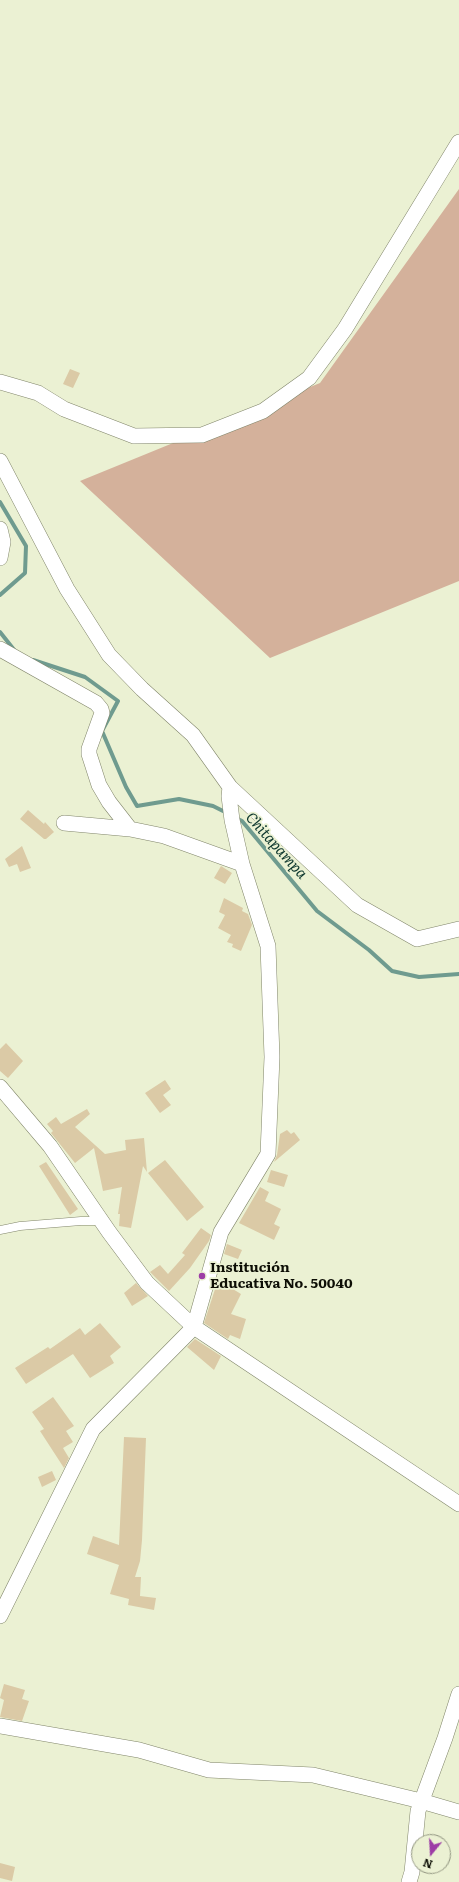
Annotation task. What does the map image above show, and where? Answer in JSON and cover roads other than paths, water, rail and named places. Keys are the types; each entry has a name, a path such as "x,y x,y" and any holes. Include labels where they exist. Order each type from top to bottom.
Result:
{"street":[{"path":"0,382 38,393 64,409 134,436 202,435 263,411 309,378 345,329 459,142"},
{"path":"0,461 67,588 109,655 142,689 193,735 229,792 357,905 417,939 459,930"},
{"path":"0,529 3,542 0,558"},
{"path":"0,649 96,704 101,709 102,713 89,749 89,754 99,785 108,802 130,829"},
{"path":"0,1616 93,1429 194,1327 221,1232 268,1154 272,1057 268,946 242,864 232,820 229,792"},
{"path":"64,823 130,829 164,836 242,864"},
{"path":"0,1087 50,1146 147,1283 194,1327 459,1504"},
{"path":"409,1882 412,1872 418,1811 445,1738 459,1694"},
{"path":"0,1726 139,1750 209,1770 313,1776 421,1801 459,1812"}],"lane":[{"path":"0,1230 20,1226 81,1221 102,1221"}],"waterway":[{"name":"Chitapampa","path":"0,502 26,546 25,573 0,595"},
{"name":"Chitapampa","path":"0,632 15,651"},
{"name":"Chitapampa","path":"33,660 85,677 118,701 102,731 126,787 137,806 179,799 213,806 227,813"},
{"name":"Chitapampa","path":"236,818 242,821 317,911 369,950 392,971 419,977 459,974"}],"place":[{"name":"Institución Educativa No. 50040","path":"202,1276"}]}
